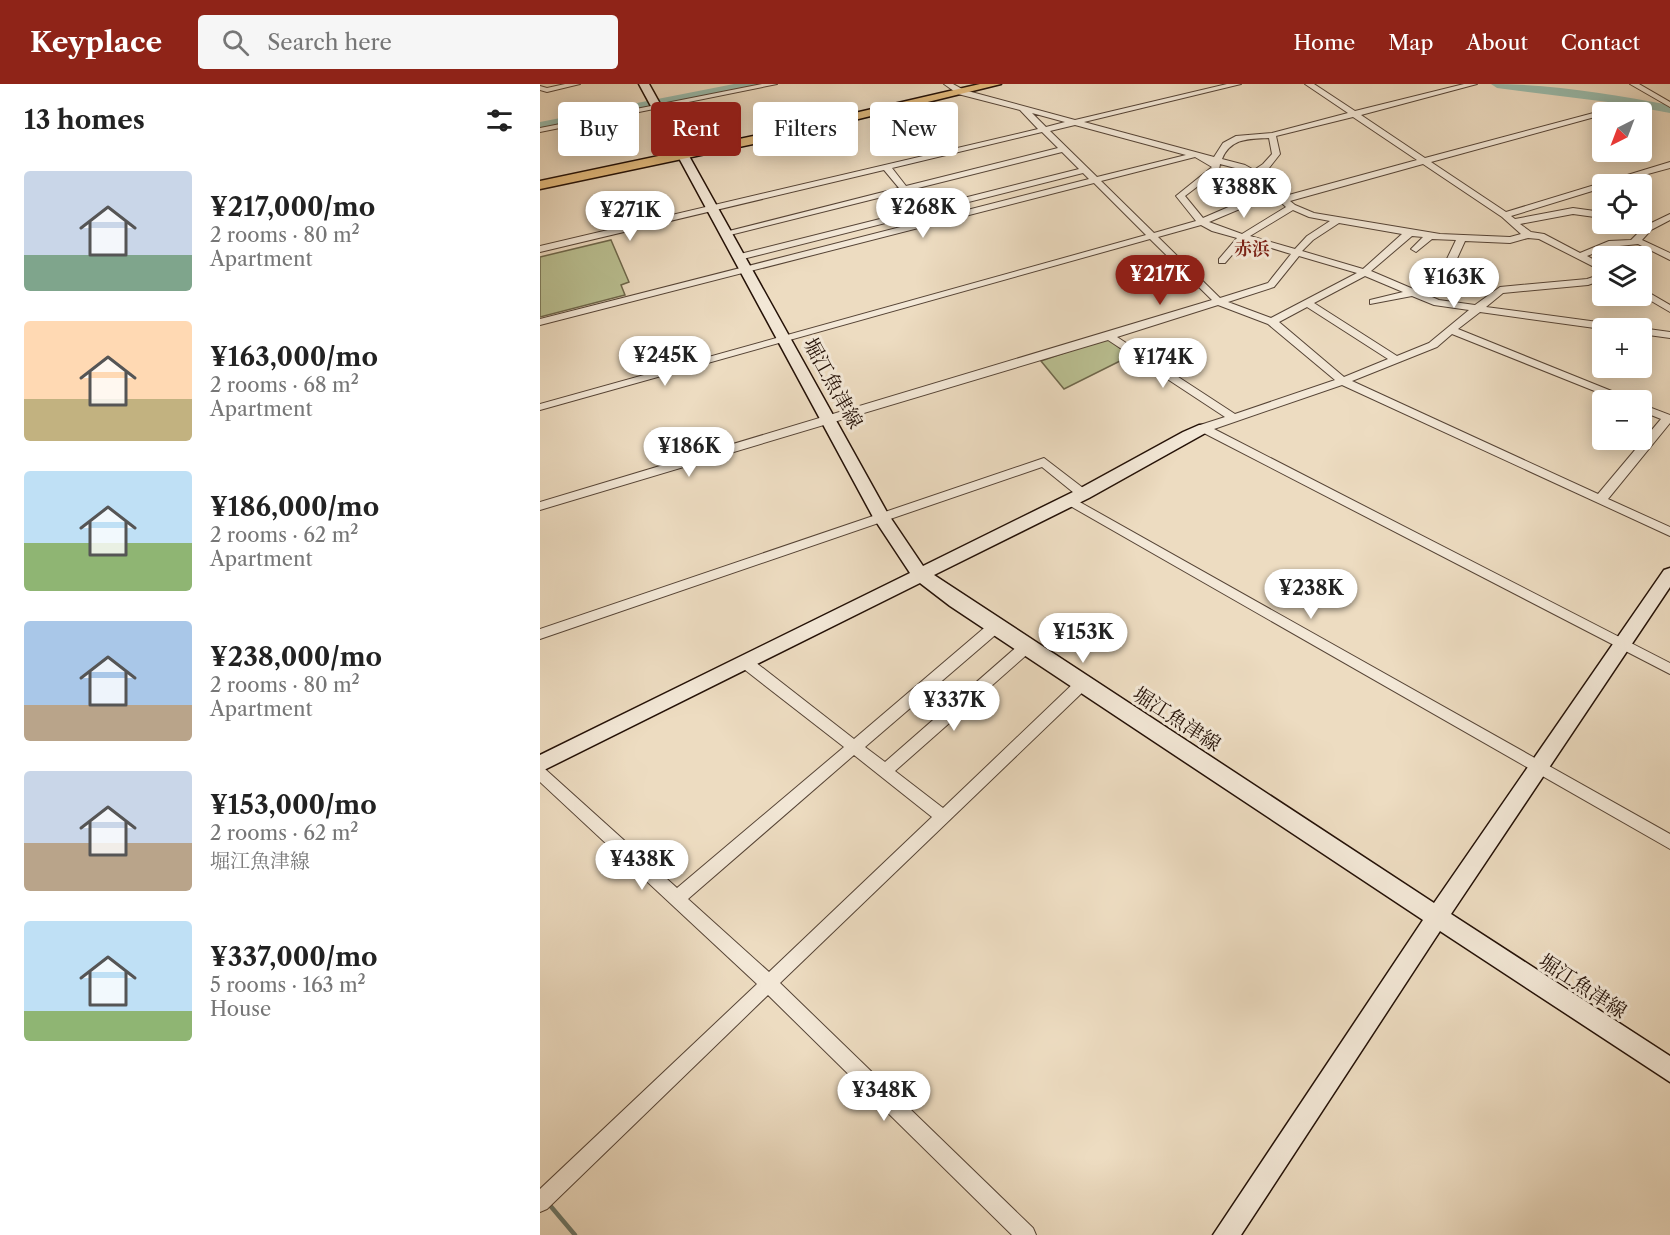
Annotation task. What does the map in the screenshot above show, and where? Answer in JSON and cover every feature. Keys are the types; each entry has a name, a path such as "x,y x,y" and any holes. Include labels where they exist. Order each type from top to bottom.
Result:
{"main road":[{"name":"堀江魚津線","path":"644,84 654,102"},
{"path":"741,141 995,84"},
{"path":"540,185 675,156"},
{"name":"堀江魚津線","path":"685,156 881,517 920,574 1026,648 1670,1070"},
{"path":"540,764 1076,497 1138,465 1179,438 1204,428"},
{"path":"1226,1235 1537,766 1670,574"}],"street":[{"path":"540,88 548,90 576,84"},
{"path":"667,102 773,84"},
{"path":"948,84 961,92 1192,155 1218,160 1254,174 1292,207 1338,220 1430,236 1510,240 1528,235 1541,236 1592,262"},
{"path":"726,233 904,189 1043,131 1237,84"},
{"path":"1309,84 1506,215 1528,235"},
{"path":"1218,160 1221,148 1229,140 1248,135 1272,135 1473,84"},
{"path":"1634,84 1670,105"},
{"path":"540,130 651,105"},
{"path":"1022,108 1062,150 1219,302 1272,322 1343,381 1670,532"},
{"path":"1282,200 1592,115"},
{"path":"1254,174 1266,166 1276,154 1272,135"},
{"path":"540,249 887,168 1062,150"},
{"path":"742,263 1095,181 1192,155 1216,164 1216,168 1180,196 1202,222 1215,229 1365,272 1437,303 1592,325"},
{"path":"1639,174 1670,165"},
{"path":"887,168 922,211"},
{"path":"540,322 922,211 1084,170"},
{"path":"1506,215 1592,188"},
{"path":"540,407 1202,222 1274,191"},
{"path":"1222,261 1242,237 1292,207"},
{"path":"1515,222 1573,211 1592,214"},
{"path":"540,506 1109,336 1271,285 1284,274 1296,252 1311,237 1338,220"},
{"path":"1635,240 1648,228 1664,222"},
{"path":"1272,322 1365,272 1409,234"},
{"path":"1416,249 1430,236"},
{"path":"1450,263 1462,237"},
{"path":"1581,256 1609,243 1635,240 1670,257"},
{"path":"1204,428 1343,381 1433,345 1500,290 1592,281"},
{"path":"1372,302 1411,293"},
{"path":"1652,298 1670,309"},
{"path":"1307,303 1396,360"},
{"path":"1451,330 1600,390"},
{"path":"1652,333 1670,335"},
{"path":"1109,336 1233,417"},
{"path":"1601,499 1669,418 1652,411"},
{"path":"1204,428 1670,669"},
{"path":"540,634 1044,462 1076,497 1670,842"},
{"path":"676,899 851,747 995,627"},
{"path":"885,771 1026,648"},
{"path":"745,662 942,816"},
{"path":"540,1202 1082,684"},
{"path":"540,772 768,983 1026,1235"}],"green space":[{"path":"611,240 629,282 621,285 625,295 540,317 540,257"},
{"path":"1107,338 1130,356 1064,389 1041,361"}],"waterway":[{"path":"540,126 753,84"},
{"path":"1497,84 1616,99 1670,109"},
{"path":"548,1203 575,1235"}],"district":[{"name":"赤浜","path":"1252,249"}]}
